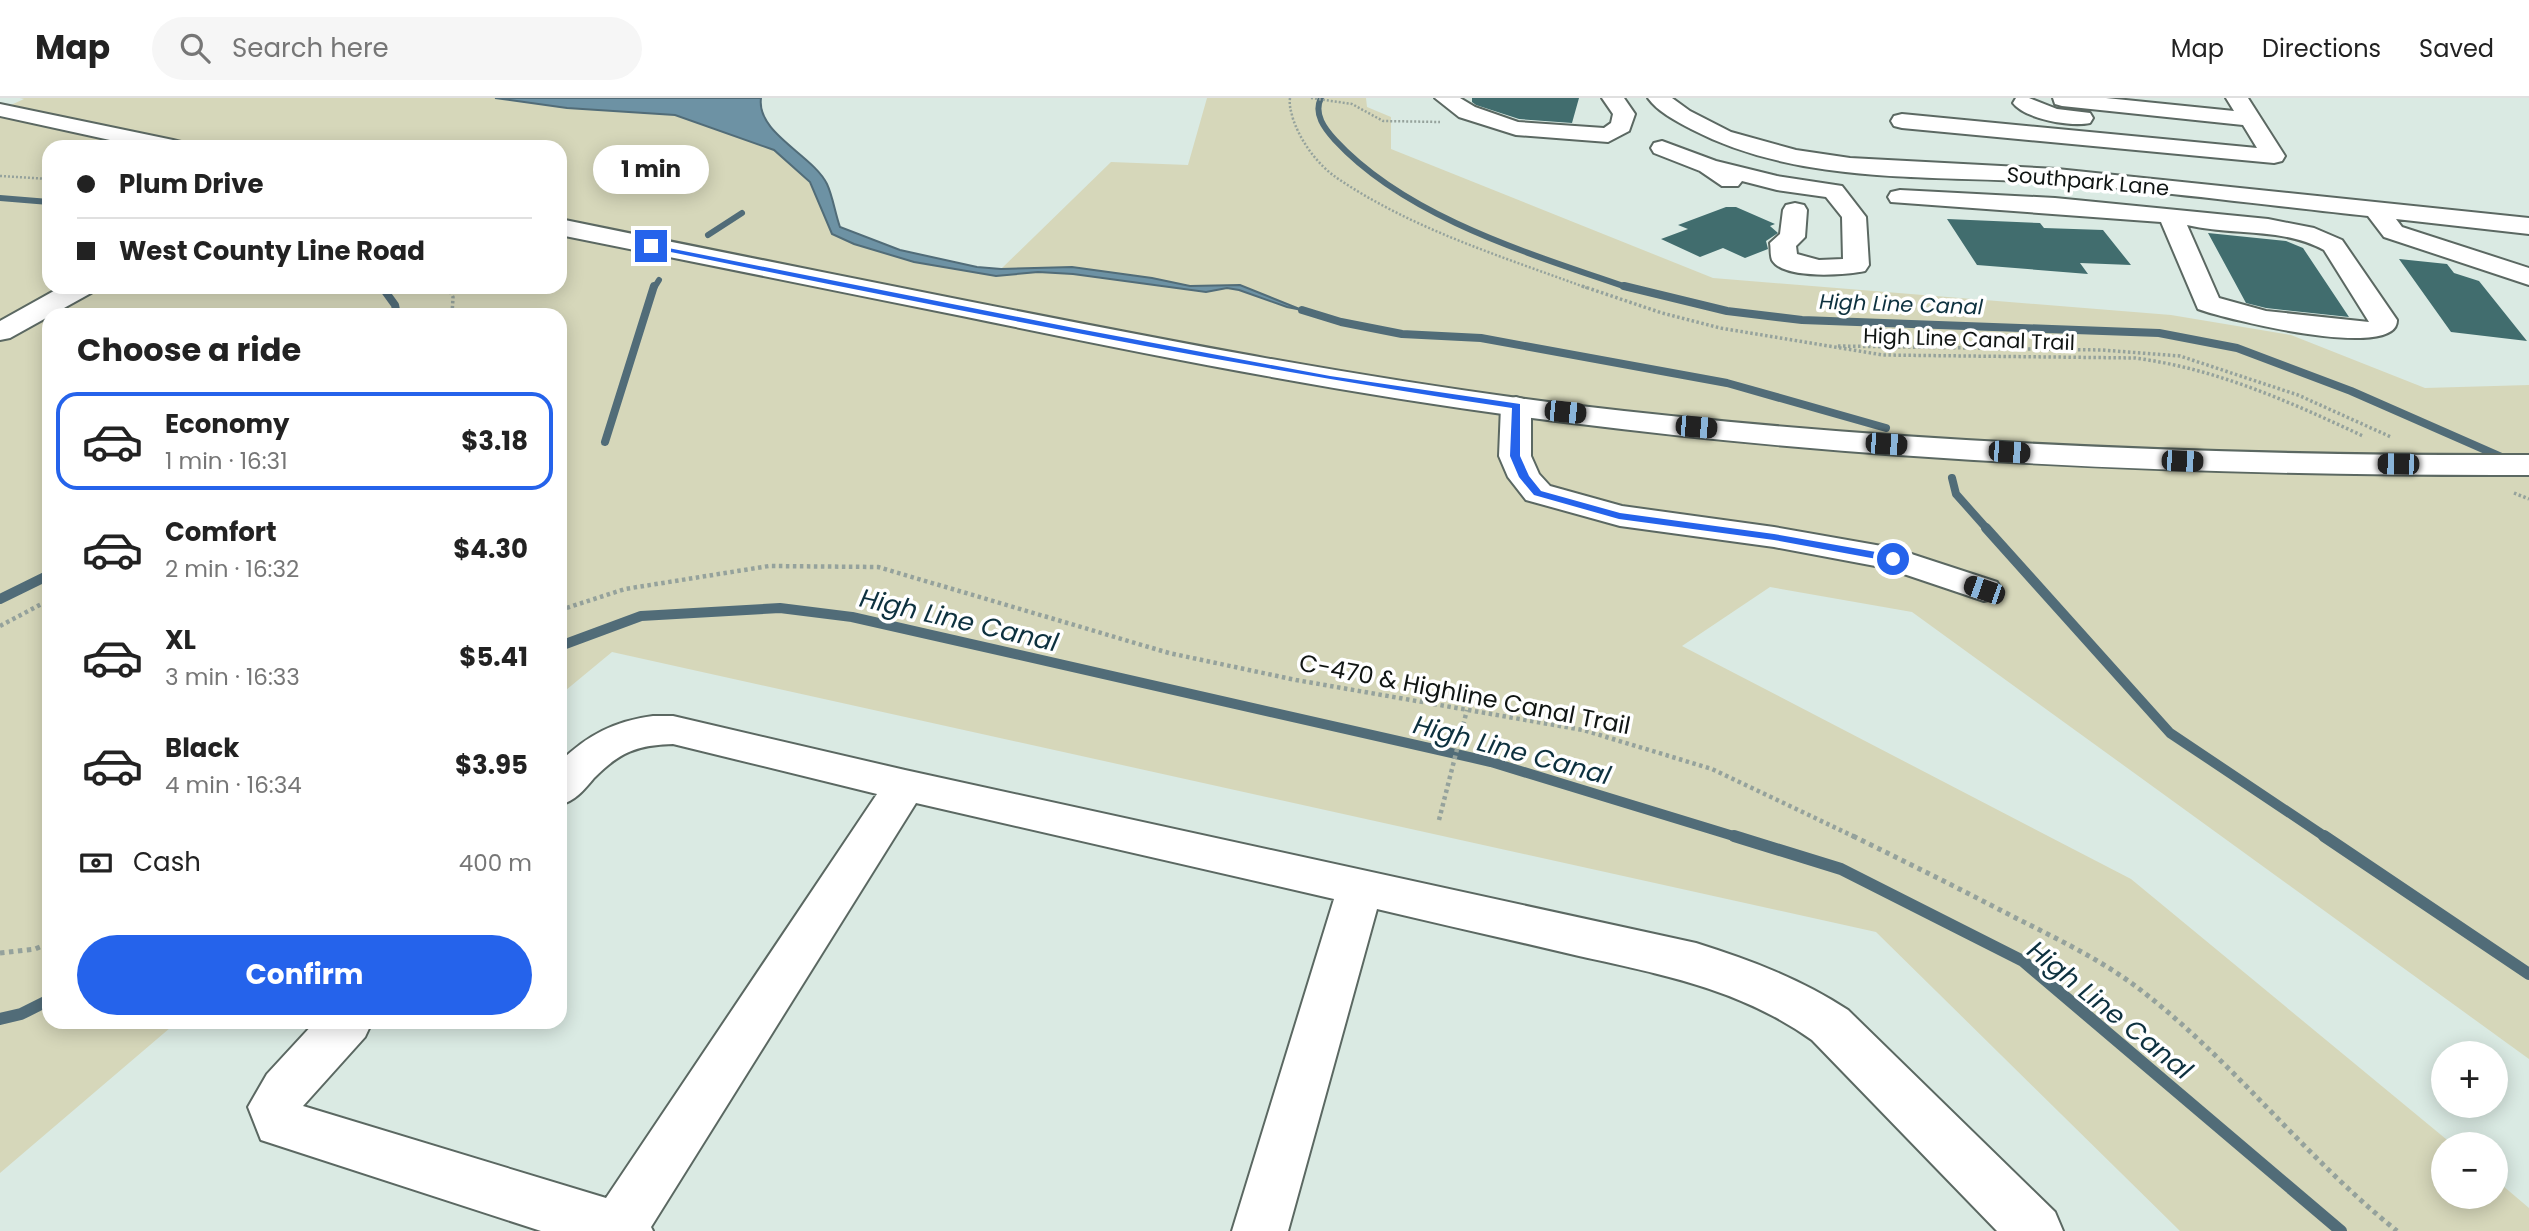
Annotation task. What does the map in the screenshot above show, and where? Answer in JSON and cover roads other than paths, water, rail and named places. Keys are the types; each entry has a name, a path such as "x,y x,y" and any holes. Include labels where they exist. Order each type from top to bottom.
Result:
{"main road":[{"path":"1446,98 1467,112 1517,128 1590,136 1608,135 1621,126 1625,114 1614,98"},
{"path":"1659,98 1682,116 1705,128 1750,146 1794,156 1883,198 2055,205 2184,218 2302,232 2323,238 2333,245 2383,320 2383,327 2371,331 2248,315 2224,310 2208,303 2184,218 2182,189"},
{"path":"2024,103 2054,112 2274,156 2237,98"},
{"path":"0,110 140,140"},
{"path":"1902,121 2054,112 2257,127"},
{"path":"1662,148 1709,166 1777,183 1834,191 1854,217 1856,265 1843,269 1794,264 1784,258 1783,243 1793,237 1779,207"},
{"path":"1709,166 1779,207 1854,217 1883,198"},
{"name":"Southpark Lane","path":"1883,198 1890,167 2057,176 2529,226"},
{"path":"2375,210 2393,232 2529,277"},
{"path":"567,228 1079,332 1330,378 1517,406 1821,439 2064,456 2208,462 2529,465"},
{"path":"43,308 68,294"},
{"path":"0,332 42,309"},
{"path":"1517,406 1515,456 1524,477 1538,493 1619,516 1774,537 1893,559 1984,590"},
{"path":"567,781 593,753 610,742 650,729 673,730 905,785 1696,963 1765,985 1802,1005 1830,1025 2035,1231"},
{"path":"341,1029 285,1090 274,1108 280,1123 620,1230 905,785"},
{"path":"1260,1231 1360,887"}],"water":[{"path":"495,98 761,98 762,111 767,122 820,173 827,184 840,227 900,250 977,267 1072,267 1190,286 1240,285 1302,310 1227,288 1206,292 1073,274 1038,272 996,276 914,262 854,244 832,234 810,182 774,150 675,115 567,108"}],"waterway":[{"name":"High Line Canal","path":"1321,98 1319,115 1331,136 1364,167 1398,191 1434,212 1512,247 1629,288"},
{"name":"High Line Canal","path":"0,198 42,201"},
{"path":"708,235 742,213"},
{"path":"654,288 659,280"},
{"path":"605,442 654,286"},
{"name":"High Line Canal","path":"1624,286 1727,311 1802,320 2159,333 2237,348 2351,391 2529,469"},
{"name":"High Line Canal","path":"387,294 396,308"},
{"path":"1302,310 1341,322 1402,334 1481,338 1727,383 1886,428"},
{"path":"1952,478 1956,494 1988,530"},
{"path":"1986,528 2170,733 2327,838"},
{"name":"High Line Canal","path":"0,599 42,578"},
{"name":"High Line Canal","path":"567,643 641,616 780,608 852,617 1491,762 1740,838"},
{"name":"High Line Canal","path":"1734,836 1841,869 2023,961 2341,1231"},
{"path":"2324,836 2529,974"},
{"name":"High Line Canal","path":"0,1019 21,1014 42,1004"}]}
